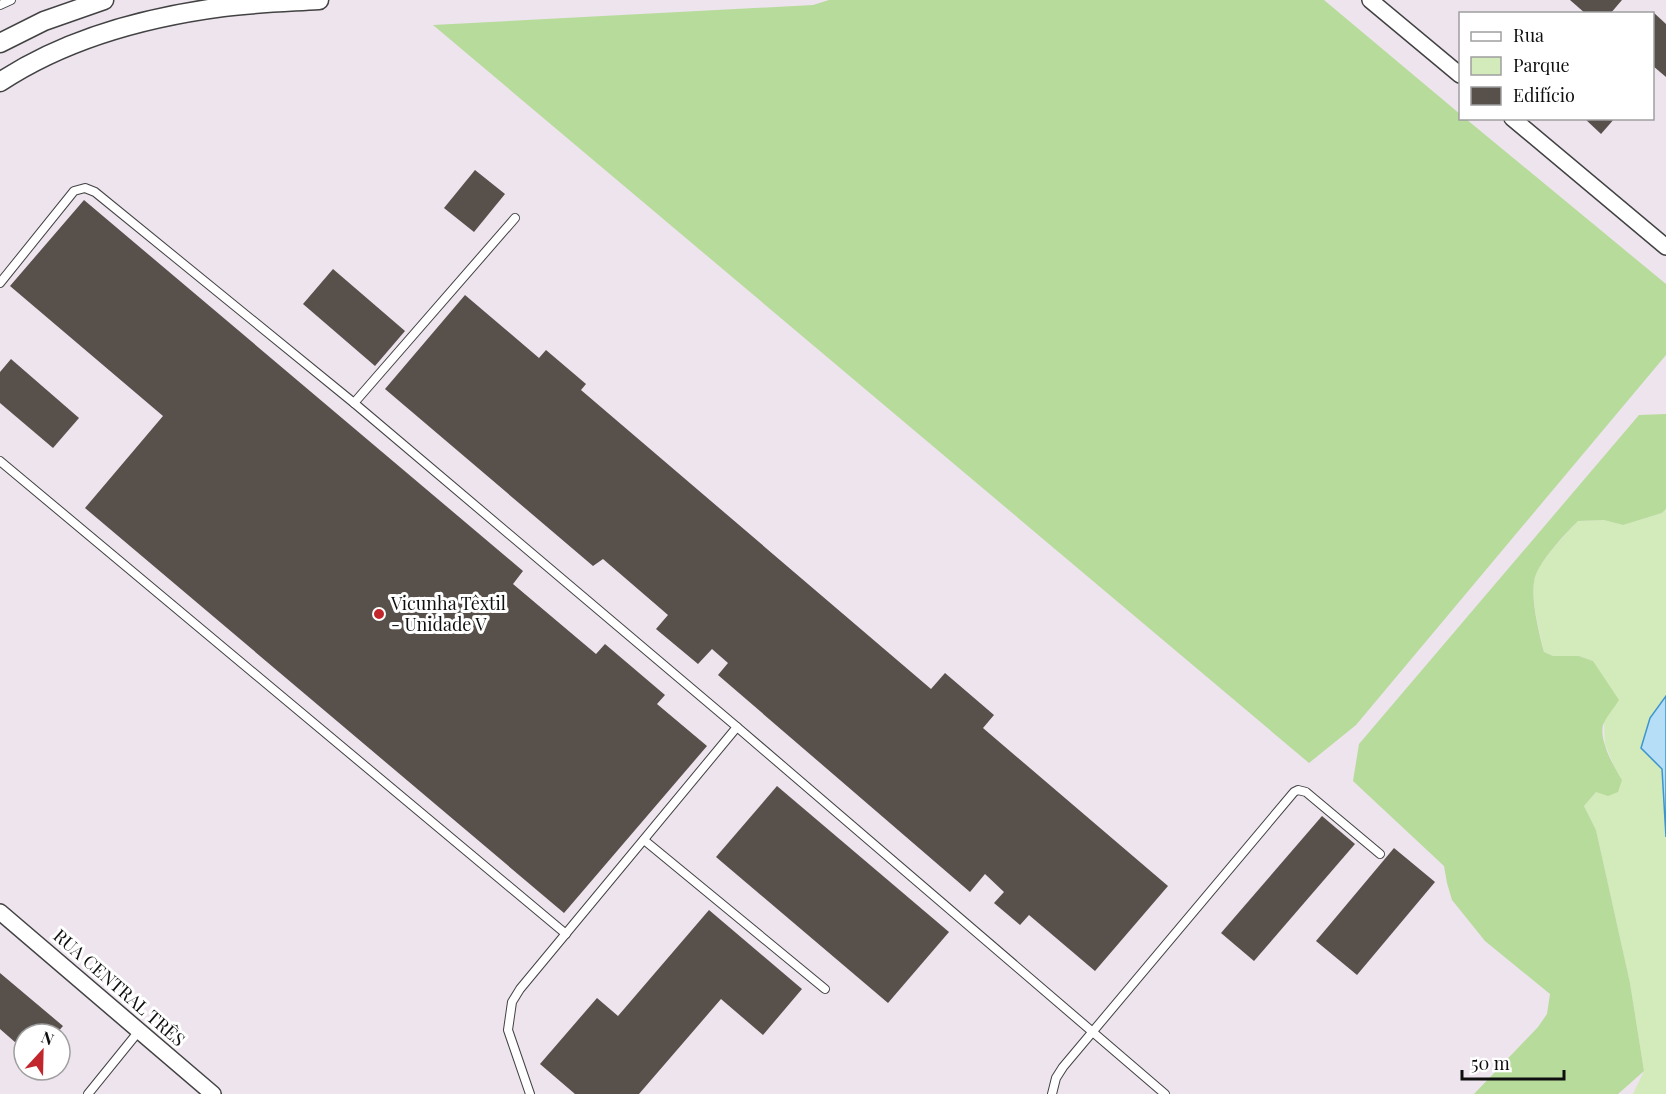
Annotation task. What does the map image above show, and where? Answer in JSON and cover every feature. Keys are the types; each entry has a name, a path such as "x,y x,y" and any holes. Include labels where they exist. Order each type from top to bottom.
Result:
{"street":[{"path":"0,43 44,21 104,0"},
{"path":"0,82 60,50 146,21 225,7 319,0"},
{"path":"1370,0 1459,73"},
{"path":"1514,120 1666,247"},
{"name":"RUA CENTRAL TRÊS","path":"0,912 213,1094"}],"lane":[{"path":"0,5 11,0"},
{"path":"0,283 74,191 85,188 95,192 354,403 1165,1094"},
{"path":"354,403 516,218"},
{"path":"0,461 566,934"},
{"path":"530,1094 508,1030 512,1002 520,989 737,727"},
{"path":"1052,1094 1056,1078 1063,1067 1294,792 1298,790 1306,792 1380,854"},
{"path":"644,840 825,990"},
{"path":"88,1094 139,1031"}],"shaded area":[{"path":"0,0 1666,0 1666,1094 0,1094"}],"green space":[{"path":"829,0 1324,0 1459,113 1459,120 1467,120 1666,284 1666,355 1356,725 1309,763 433,25 813,5"},
{"path":"1666,414 1666,509 1662,513 1623,525 1604,520 1578,521 1545,558 1536,575 1533,590 1544,652 1553,656 1579,656 1593,661 1619,700 1604,722 1602,731 1608,754 1622,780 1618,792 1608,796 1596,792 1584,806 1596,830 1630,983 1644,1071 1618,1094 1474,1094 1538,1027 1547,1014 1550,994 1485,941 1452,900 1444,866 1353,781 1359,744 1639,415"},
{"path":"1666,509 1666,696 1650,718 1641,748 1662,769 1666,837 1666,1094 1633,1094 1644,1071 1630,983 1596,830 1584,806 1596,792 1622,780 1605,744 1602,677 1593,661 1579,656 1553,656 1544,652 1533,590 1540,567 1578,521 1604,520 1623,525 1662,513"}],"water":[{"path":"1666,696 1666,837 1662,769 1641,748 1650,718"}],"building":[{"path":"1570,0 1622,0 1612,12 1584,12"},
{"path":"1654,13 1666,24 1666,77 1654,67"},
{"path":"1586,120 1613,120 1601,134"},
{"path":"475,170 505,194 474,232 444,208"},
{"name":"Vicunha Têxtil - Unidade V","path":"84,200 523,571 513,584 596,654 605,644 665,695 657,704 707,746 564,913 85,508 163,416 10,286"},
{"path":"333,269 405,331 375,366 303,304"},
{"path":"465,295 539,358 546,350 586,384 581,390 931,689 945,673 994,715 983,728 1168,886 1095,971 1029,915 1020,925 994,903 1004,892 985,874 970,892 718,675 728,663 712,649 698,664 656,629 668,615 603,559 593,566 385,389"},
{"path":"11,359 79,418 53,448 0,403 0,372"},
{"path":"777,786 949,932 888,1003 716,857"},
{"path":"1322,816 1355,844 1254,961 1221,933"},
{"path":"1394,848 1435,882 1357,975 1316,941"},
{"path":"709,910 802,989 763,1035 721,999 639,1094 575,1094 540,1064 597,998 618,1016"},
{"path":"0,973 58,1022 12,1022 12,1040 0,1029"}],"place":[{"name":"Vicunha Têxtil - Unidade V","path":"379,614"}]}
